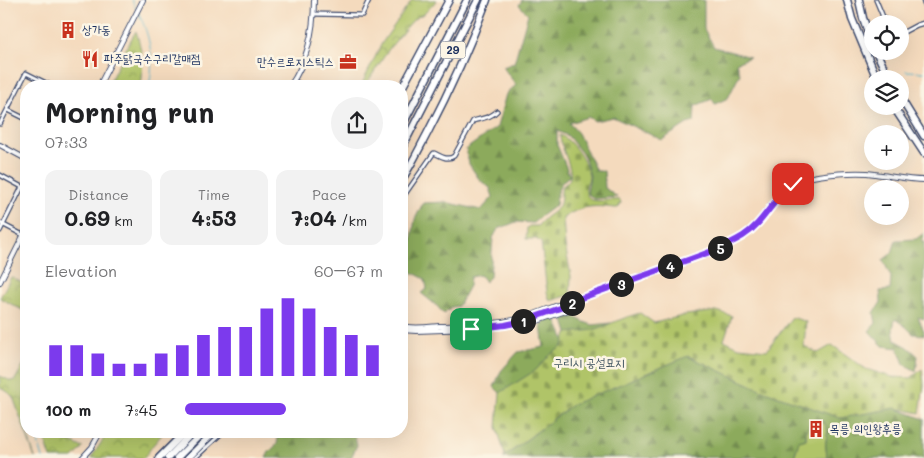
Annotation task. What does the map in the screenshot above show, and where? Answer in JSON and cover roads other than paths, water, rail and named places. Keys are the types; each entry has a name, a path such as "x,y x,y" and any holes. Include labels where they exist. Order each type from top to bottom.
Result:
{"highway":[{"path":"406,80 449,0"},
{"name":"29","path":"408,114 467,0"},
{"name":"29","path":"408,136 478,0"},
{"path":"408,170 442,106 487,0"},
{"path":"847,0 852,19 873,70"},
{"path":"859,0 864,21"},
{"path":"909,112 924,136"},
{"path":"899,115 924,153"},
{"path":"159,458 179,438"},
{"path":"168,458 187,438"},
{"path":"176,458 197,438"},
{"path":"188,458 208,438"}],"street":[{"path":"102,80 143,0"},
{"path":"295,80 304,63 308,48 314,14 314,0"},
{"path":"314,14 362,15 368,0"},
{"path":"876,0 882,15"},
{"path":"923,0 924,4"},
{"path":"909,29 924,23"},
{"path":"23,80 26,73 40,80"},
{"path":"0,124 20,85"},
{"path":"8,110 20,116"},
{"path":"408,190 432,154 451,158 454,156 473,121 494,115 498,111"},
{"path":"0,145 20,156"},
{"path":"408,328 473,325 524,318 714,250 743,236 756,225 782,192 802,179 868,173 924,180"},
{"path":"1,177 20,186"},
{"path":"0,231 20,191"},
{"path":"2,224 20,233"},
{"path":"0,282 2,272 20,242"},
{"path":"408,329 416,331 471,329 505,325 524,321 573,301"},
{"path":"82,458 97,438"},
{"path":"195,458 216,438"}],"waterway":[{"path":"132,0 136,9"},
{"path":"138,12 146,30 150,48 152,67 150,80"},
{"path":"909,71 924,72"},
{"path":"37,438 43,458"}],"place":[{"name":"상가동","path":"68,30"},
{"name":"파주닭국수구리갈매점","path":"90,59"},
{"name":"만수르로지스틱스","path":"348,62"},
{"name":"목릉 의인왕후릉","path":"816,429"}],"park label":[{"name":"구리시 공설묘지","path":"589,363"}]}
